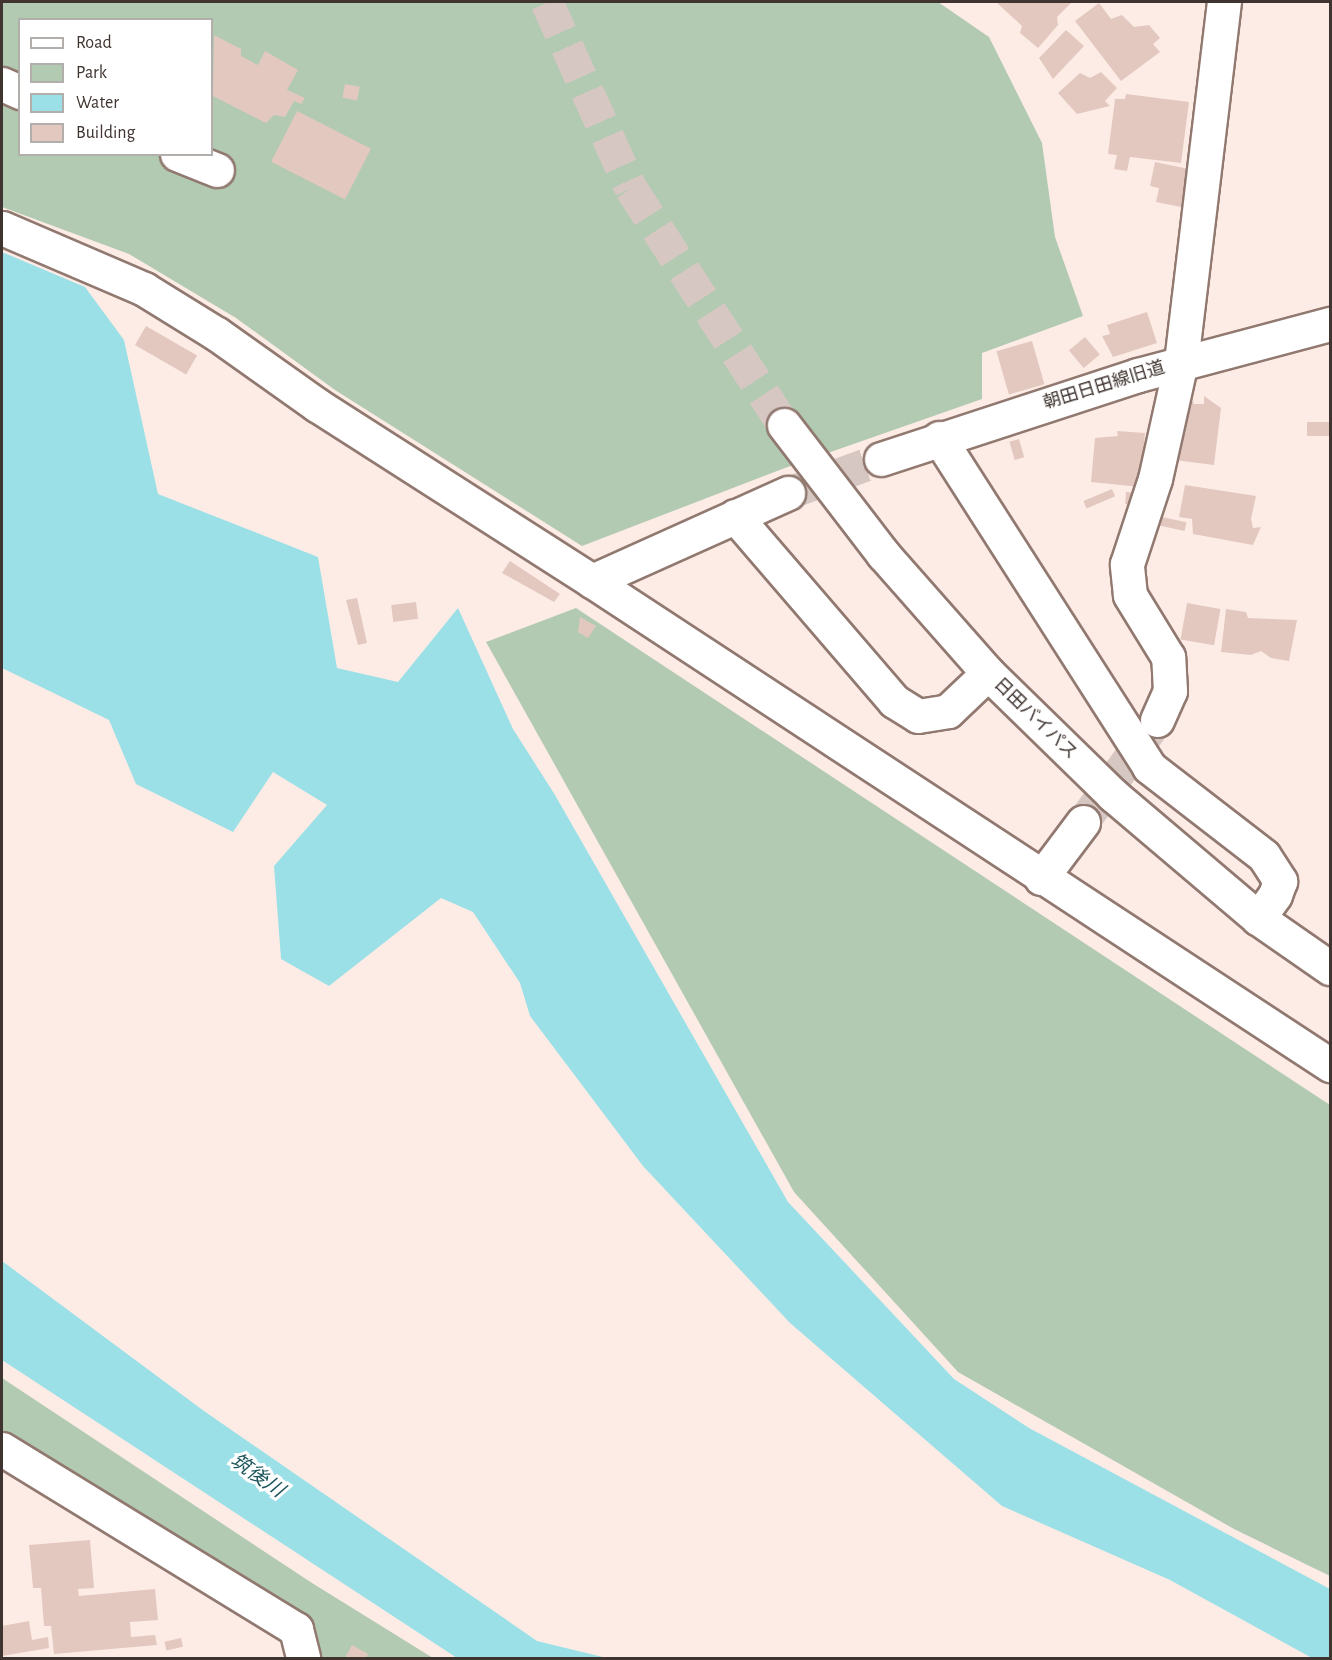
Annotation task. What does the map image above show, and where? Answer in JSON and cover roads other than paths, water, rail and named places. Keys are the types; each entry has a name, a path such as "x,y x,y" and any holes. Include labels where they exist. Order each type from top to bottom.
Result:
{"main road":[{"path":"1157,720 1170,691 1168,657 1130,595 1127,564 1155,479 1181,362 1224,2"},
{"path":"2,84 18,91"},
{"path":"182,156 217,171"},
{"path":"2,228 144,288 217,334 317,405 592,581 1041,878 1330,1065"},
{"name":"朝田日田線旧道","path":"881,459 939,438 1181,362 1330,324"},
{"name":"日田バイパス","path":"784,425 883,554 988,673 1113,795 1258,918 1330,968"},
{"path":"939,438 1149,767 1264,856 1280,881 1275,895 1258,918"},
{"path":"592,581 788,493"},
{"path":"735,516 894,701 918,716 948,711 988,673"},
{"path":"1041,878 1083,822"},
{"path":"4,1457 296,1629 303,1659"}],"water":[{"path":"2,252 85,287 124,340 158,494 318,557 337,668 398,682 458,608 513,729 555,795 788,1202 954,1379 1029,1428 1330,1589 1330,1658 1312,1658 1170,1580 1002,1506 790,1323 643,1166 530,1016 520,983 473,912 441,898 329,986 281,959 274,866 327,805 273,772 233,832 136,784 109,720 2,668"},
{"name":"筑後川","path":"2,1261 204,1411 537,1641 607,1658 457,1658 2,1360"}],"tunnel":[{"path":"547,2 631,188 784,425"},
{"path":"788,493 881,459"},
{"path":"1083,822 1153,726"}]}
